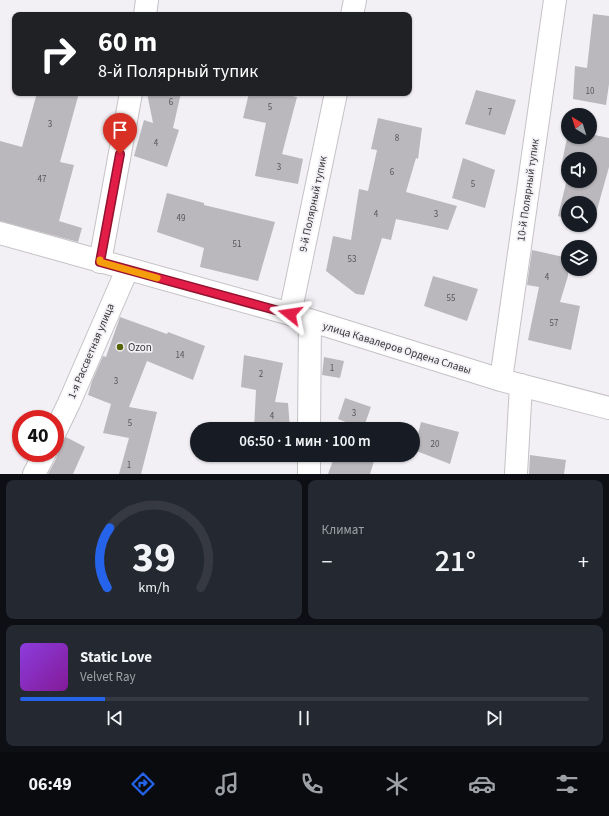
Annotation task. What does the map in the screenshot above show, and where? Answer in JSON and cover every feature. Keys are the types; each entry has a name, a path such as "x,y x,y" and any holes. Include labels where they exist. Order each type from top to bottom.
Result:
{"street":[{"path":"145,12 147,0"},
{"path":"353,12 355,0"},
{"name":"10-й Полярный тупик","path":"516,474 511,383 555,0"},
{"path":"100,262 129,96"},
{"name":"9-й Полярный тупик","path":"308,422 300,318 336,96"},
{"name":"улица Кавалеров Ордена Славы","path":"0,233 300,318 511,383 609,408"},
{"name":"1-я Рассветная улица","path":"64,413 127,270"},
{"path":"34,474 40,462"},
{"path":"309,462 309,474"}],"building":[{"path":"593,14 609,16 609,84 606,105 573,99 575,66 587,68"},
{"path":"476,90 516,100 505,135 465,124"},
{"path":"36,96 78,96 60,162 74,165 59,221 82,228 78,242 0,221 0,141 22,147"},
{"path":"148,96 180,96 173,128 179,130 167,167 134,156 144,120 153,123"},
{"path":"248,96 297,97 282,154 303,159 298,184 255,176 266,123 243,118"},
{"path":"378,118 422,128 418,159 416,158 406,192 457,206 448,230 396,219 391,240 382,238 364,295 356,294 326,271 333,236 351,240 359,189 368,191 377,150 371,149"},
{"path":"597,135 609,138 609,167 597,210 597,196 563,196 565,188 597,188 597,152 564,152 566,144 597,144"},
{"path":"463,158 495,170 485,208 452,198"},
{"path":"167,193 204,203 204,205 275,222 258,281 200,267 204,248 157,232"},
{"path":"561,204 561,217 558,216"},
{"path":"532,250 561,256 561,276 568,276 560,302 580,306 571,350 528,340 539,287 527,285"},
{"path":"433,276 478,289 467,321 424,306"},
{"path":"120,317 167,334 168,332 205,346 193,380 147,361 129,407 157,412 141,474 119,474 129,438 103,433 111,404 88,395 92,381 103,356 106,357"},
{"path":"244,355 283,363 275,402 288,403 289,422 254,422 256,390 241,387"},
{"path":"324,357 344,361 340,378 322,375"},
{"path":"345,398 371,407 366,422 346,422 338,419"},
{"path":"421,422 459,432 450,464 420,452"},
{"path":"66,437 85,447 73,474 48,474 54,462 64,462 64,439"},
{"path":"530,455 566,460 564,474 529,474"},
{"path":"332,462 374,462 370,474 328,474"}],"slow traffic":[{"path":"100,260 100,262 157,278"}],"place":[{"name":"Ozon","path":"120,347"}],"route":[{"path":"120,154 100,262 290,314"}]}
